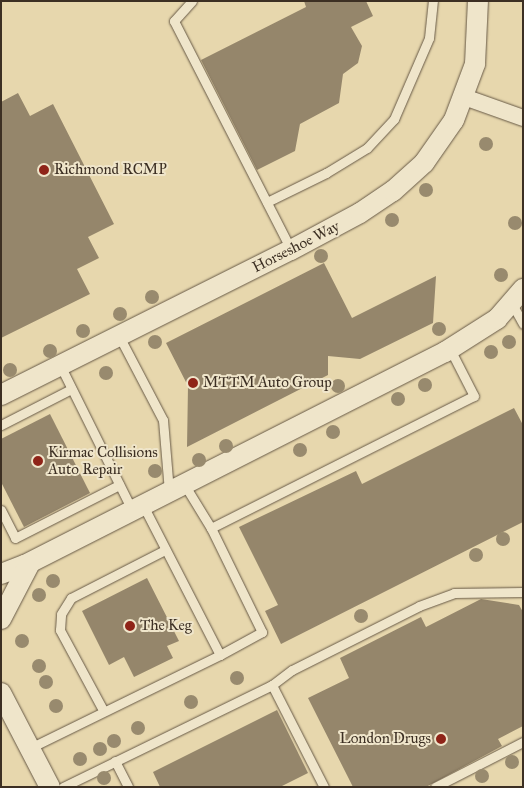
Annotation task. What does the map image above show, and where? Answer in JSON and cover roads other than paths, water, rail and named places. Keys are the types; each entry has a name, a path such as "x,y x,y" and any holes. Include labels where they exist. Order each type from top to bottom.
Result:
{"street":[{"name":"Horseshoe Way","path":"1,395 291,250 376,203 409,177 440,141 464,97 475,64 478,1"},
{"path":"464,97 523,118"},
{"path":"1,574 30,563 450,348 497,319 517,296"},
{"path":"1,619 30,563"},
{"path":"1,693 50,787"}],"lane":[{"path":"192,1 174,21 291,250"},
{"path":"267,202 326,173 367,148 394,119 430,38 433,1"},
{"path":"517,296 523,324"},
{"path":"30,748 103,710 131,701 262,632 211,528 177,488 163,420 119,335"},
{"path":"211,528 474,396 450,348"},
{"path":"60,365 119,485 138,508 165,550 220,655"},
{"path":"1,425 71,389"},
{"path":"1,510 15,538 119,485"},
{"path":"103,710 60,630 61,614 71,598 165,550"},
{"path":"63,787 272,685 292,670 445,595 463,592 523,592"},
{"path":"272,685 324,787"},
{"path":"435,787 523,742"},
{"path":"115,761 128,787"}],"place":[{"name":"Richmond RCMP","path":"44,170"},
{"name":"MTTM Auto Group","path":"193,383"},
{"name":"Kirmac Collisions Auto Repair","path":"38,461"},
{"name":"The Keg","path":"130,626"},
{"name":"London Drugs","path":"441,739"}]}
